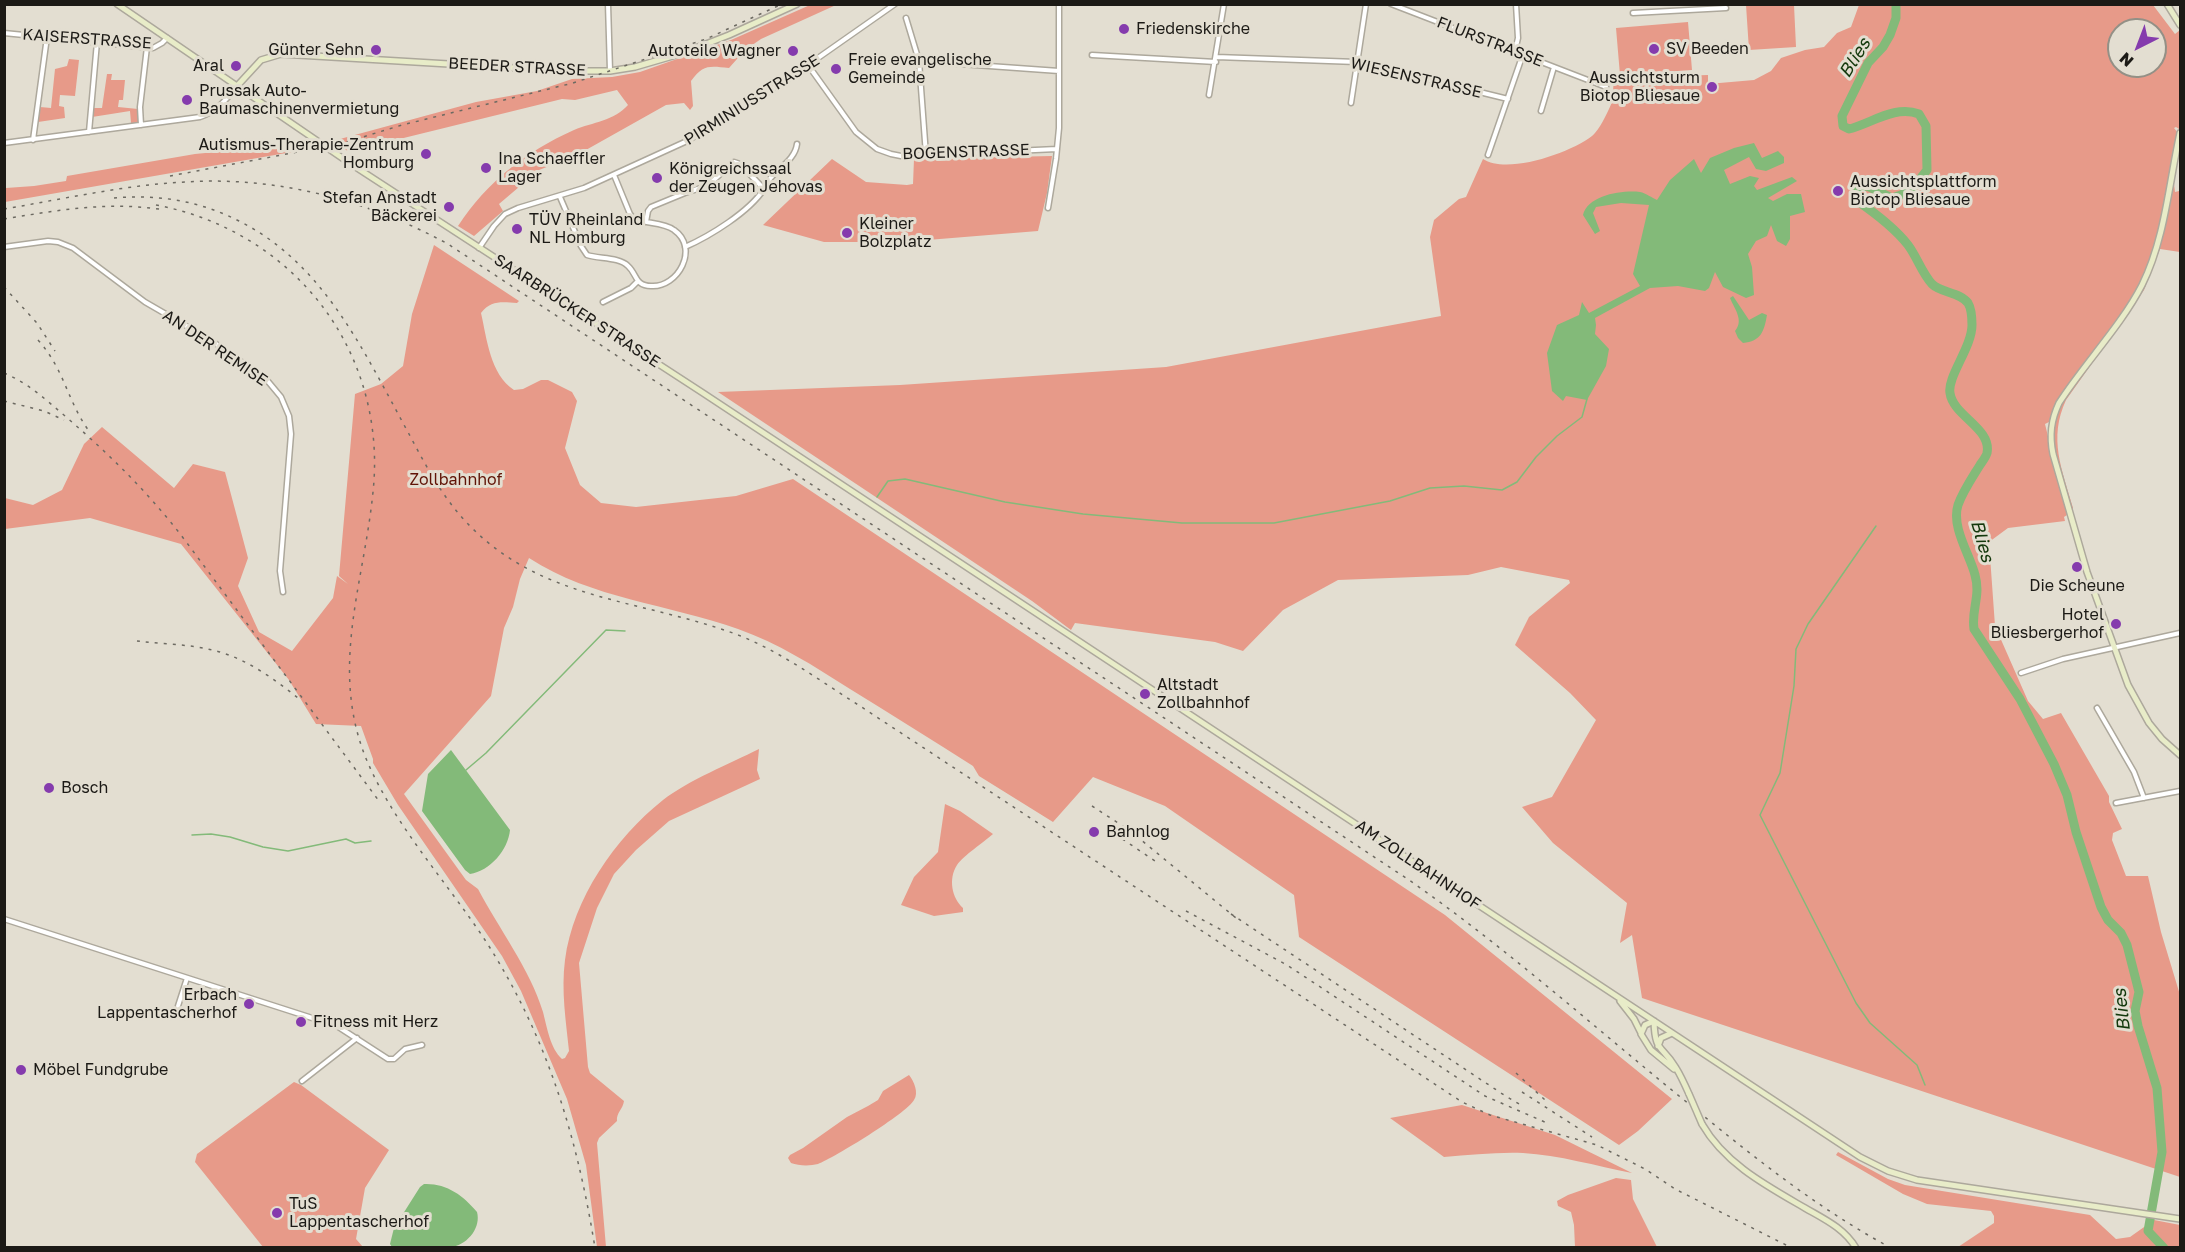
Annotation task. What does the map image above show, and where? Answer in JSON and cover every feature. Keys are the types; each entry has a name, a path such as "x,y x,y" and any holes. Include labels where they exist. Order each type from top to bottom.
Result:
{"main road":[{"name":"SAARBRÜCKER STRASSE","path":"117,4 238,85 322,145 1039,615"},
{"name":"BEEDER STRASSE","path":"238,85 261,60 281,54 566,71 610,71 635,67 683,53 797,4"},
{"path":"2167,4 2181,25"},
{"path":"2181,133 2155,251 2146,276 2127,309 2064,394 2052,418 2051,445 2090,579 2115,649 2142,714 2162,739 2181,755"},
{"name":"AM ZOLLBAHNHOF","path":"1039,615 1860,1156 1902,1176 1944,1185 2178,1219"},
{"path":"1615,996 1630,1013 1651,1050 1679,1074"},
{"path":"1641,1034 1645,1025 1654,1021 1654,1036 1658,1048 1671,1060 1702,1124 1718,1146 1737,1165 1780,1194 1835,1226 1849,1237 1856,1248"},
{"path":"1658,1048 1661,1038 1672,1034"}],"street":[{"path":"609,4 610,71"},
{"name":"PIRMINIUSSTRASSE","path":"479,248 505,214 518,208 560,197 687,141 778,86 895,4"},
{"path":"1047,208 1057,149 1059,120 1059,4"},
{"path":"1209,96 1224,4"},
{"path":"1351,103 1366,4"},
{"name":"FLURSTRASSE","path":"1391,4 1606,87"},
{"path":"1515,51 1518,38 1516,4"},
{"path":"1633,13 1694,7 1726,8"},
{"path":"906,18 919,61 926,155"},
{"name":"KAISERSTRASSE","path":"4,33 147,47 156,47 167,38"},
{"path":"33,140 47,37"},
{"path":"89,132 98,42"},
{"path":"141,125 140,107 147,47"},
{"path":"1488,155 1523,54"},
{"name":"WIESENSTRASSE","path":"1092,56 1356,62 1508,99"},
{"path":"919,61 1059,72"},
{"name":"BOGENSTRASSE","path":"808,65 856,132 877,149 891,154 901,156 1057,149"},
{"name":"FLURSTRASSE","path":"1541,111 1554,67"},
{"path":"4,143 206,115 219,106 238,85"},
{"path":"685,247 713,233 741,212 791,158 797,144"},
{"path":"646,222 651,207 707,186 734,162 740,164 764,189"},
{"path":"560,197 585,252 595,258 624,263 631,269 638,282 654,287 674,277 683,267 685,247 680,236 672,229 634,219 614,175"},
{"name":"AN DER REMISE","path":"4,247 48,241 73,248 146,302 202,335 266,379 281,397 289,416 291,434 279,571 283,592"},
{"path":"603,302 638,282"},
{"path":"2021,673 2064,659 2181,633"},
{"path":"2097,708 2134,772 2144,798"},
{"path":"2116,803 2181,791"},
{"path":"4,919 337,1026 391,1060 405,1049 422,1045"},
{"path":"178,1006 187,978"},
{"path":"302,1081 357,1038"}],"green space":[{"path":"810,5 836,5 761,39 745,50 729,68 707,67 703,69 691,81 693,106 690,110 684,103 666,105 577,155 572,152 557,163 539,170 499,204 503,211 474,236 458,226 482,195 509,169 539,148 574,130 616,115 628,105 617,90 575,100 562,99 363,148 355,152 349,152 337,143 331,144 326,140 340,139 476,102 537,91 572,79 612,77 640,72 731,40"},
{"name":"SV Beeden","path":"1746,5 1794,5 1796,47 1749,50"},
{"path":"1859,5 2153,5 2163,18 2107,18 2107,78 2167,78 2167,23 2175,34 2180,30 2179,129 2174,128 2178,133 2157,236 2145,273 2124,310 2056,403 2049,422 2045,424 2067,515 2064,517 2065,521 2008,528 1989,542 1995,626 2028,701 2043,719 2061,713 2109,796 2109,802 2122,829 2113,833 2112,840 2126,876 2148,876 2161,932 2180,995 2180,1177 1642,998 1632,935 1620,943 1627,903 1553,843 1522,807 1552,797 1596,720 1570,693 1515,645 1529,617 1570,583 1569,580 1501,567 1468,575 1338,580 1283,610 1243,651 1215,642 1075,623 1071,630 1032,601 718,392 900,385 1166,367 1441,316 1430,237 1434,220 1459,199 1466,197 1483,159 1507,165 1522,163 1554,155 1582,143 1595,133 1606,116 1616,92 1613,91 1614,78 1708,75 1708,84 1754,80 1771,71 1781,58 1805,50 1824,47 1837,33 1851,27"},
{"name":"SV Beeden","path":"1688,22 1692,70 1620,75 1616,28"},
{"path":"69,59 79,60 75,96 60,95 59,106 64,107 65,118 38,122 40,107 51,108 55,69 67,66"},
{"path":"107,74 112,74 111,80 125,80 123,100 119,100 118,107 138,109 138,123 131,123 130,111 92,117 93,108 102,108"},
{"path":"308,143 315,148 5,202 6,188 66,181 67,176 195,154"},
{"path":"1052,156 1047,193 1038,231 903,242 824,242 763,225 832,159 866,182 907,185 913,184 914,159"},
{"path":"2173,176 2175,192 2179,191 2180,182 2180,252 2160,249 2144,290 2066,400 2061,414 2057,441 2061,467 2073,508 2072,512 2059,469 2054,442 2058,414 2064,399 2144,285"},
{"name":"Zollbahnhof","path":"434,245 519,301 493,304 481,313 495,365 506,383 514,390 523,389 541,380 548,380 572,392 577,401 565,448 580,485 601,503 636,507 736,496 793,479 1445,915 1672,1099 1638,1131 1619,1145 1299,937 1294,895 1165,806 1093,777 1053,822 979,776 973,766 782,648 712,620 631,600 578,583 529,558 504,628 491,696 404,794 466,880 478,889 514,949 537,996 552,1043 562,1059 569,1051 564,995 565,960 577,915 599,871 629,832 663,800 697,779 759,749 757,770 760,779 669,821 636,850 614,874 597,908 579,963 588,1067 590,1073 624,1101 617,1121 599,1138 597,1143 606,1247 597,1247 586,1165 567,1099 521,991 502,956 398,805 373,763 361,726 316,724 289,680 181,544 90,518 5,529 5,498 33,505 62,490 84,444 102,427 174,488 193,464 225,472 248,558 238,586 259,632 292,651 333,598 337,576 348,584 339,576 355,394 381,384 403,366 412,314"},
{"path":"945,804 960,811 993,834 964,857 954,870 952,888 963,912 934,916 901,905 914,877 938,852"},
{"path":"909,1075 913,1080 916,1094 909,1106 898,1115 854,1145 818,1164 791,1163 788,1158 790,1155 847,1117 878,1100 883,1091"},
{"path":"294,1082 389,1150 365,1188 356,1239 363,1247 263,1247 195,1162 197,1154"},
{"path":"1462,1105 1555,1135 1632,1173 1537,1154 1503,1153 1444,1157 1390,1118"},
{"path":"1838,1152 1888,1179 1905,1185 2090,1215 2116,1239 2130,1237 2154,1220 2180,1225 2180,1247 1958,1247 1994,1223 1991,1211 1927,1204 1903,1194 1836,1155"},
{"path":"1616,1178 1631,1180 1633,1199 1657,1247 1575,1247 1571,1212 1558,1206 1557,1201"}],"shaded area":[{"path":"1754,143 1762,158 1778,151 1784,157 1784,163 1766,171 1756,169 1749,157 1724,170 1730,184 1750,176 1759,178 1754,186 1757,190 1792,177 1797,181 1768,198 1773,201 1787,194 1801,194 1805,212 1790,216 1790,239 1786,246 1777,241 1771,225 1767,236 1756,241 1748,254 1752,267 1754,295 1746,298 1723,287 1715,272 1709,288 1705,291 1678,286 1650,288 1595,318 1595,334 1609,349 1606,366 1587,400 1566,396 1563,401 1552,391 1547,353 1557,325 1579,315 1582,302 1589,313 1640,286 1633,274 1649,205 1621,203 1596,207 1593,213 1600,231 1595,234 1583,215 1586,208 1598,198 1615,193 1642,193 1657,200 1670,180 1694,159 1701,173 1710,158"},
{"path":"1733,296 1749,320 1762,313 1767,315 1765,326 1758,338 1743,343 1738,338 1735,331 1739,319 1730,298"},
{"path":"451,750 510,830 506,845 497,858 484,869 470,874 422,811 428,774"},
{"path":"424,1184 447,1188 466,1200 477,1212 475,1229 469,1238 453,1247 432,1249 392,1247 390,1244 394,1228"}],"waterway":[{"name":"Blies","path":"1896,4 1896,18 1890,35 1883,47 1868,63 1842,116 1843,126 1849,129 1892,113 1919,114 1926,126 1927,170 1912,189 1901,195 1892,198 1867,186 1861,187 1856,192 1856,200 1903,238 1932,284 1965,299 1970,308 1971,334 1952,379 1950,393 1958,409 1984,436 1987,444 1986,455 1962,495 1957,514 1959,532 1977,583 1974,629 2020,699 2054,764 2067,795 2076,832 2101,907 2108,920 2121,933 2127,945 2139,992 2135,1011 2138,1026 2157,1088 2162,1152 2148,1231 2164,1248"},
{"path":"877,497 888,481 905,479 1005,502 1083,514 1182,523 1274,523 1390,501 1430,488 1464,486 1502,490 1517,482 1536,457 1557,436 1582,417 1587,399"},
{"path":"1876,526 1808,624 1796,649 1794,686 1780,773 1760,815 1856,1003 1870,1023 1917,1065 1925,1085"},
{"path":"466,770 486,753 606,630 625,631"},
{"path":"192,835 211,834 230,837 263,847 288,851 346,839 355,843 371,841"}],"railway":[{"path":"170,176 340,144 402,125 573,83 706,39 782,4"},
{"path":"4,209 117,189 162,184 219,181 254,183 287,187 353,203 417,228 448,244 1409,880 1514,960 1758,1160 1836,1215 1891,1248"},
{"path":"114,198 163,198 209,208 239,221 269,239 296,261 319,286 359,343 445,496 463,519 501,552 530,570 561,584 593,595 727,631 779,655 1462,1102 1490,1115 1597,1145 1645,1169 1675,1189 1792,1248"},
{"path":"156,205 178,210 219,225 258,246 276,259 308,289 325,310 353,358 369,410 375,464 369,526 352,624 350,690 355,723 365,756 389,804 485,940 526,1013 542,1050 569,1127 595,1248"},
{"path":"4,219 64,210 105,207 125,206 165,210"},
{"path":"4,287 37,323 55,351"},
{"path":"38,340 54,363 89,431"},
{"path":"4,373 29,387 65,416 113,459 143,490 184,539 379,801"},
{"path":"4,401 44,411 64,420"},
{"path":"137,641 194,646 224,653 258,669 298,698"},
{"path":"1092,806 1135,834"},
{"path":"1129,830 1236,918"},
{"path":"1115,834 1158,863"},
{"path":"1186,911 1287,965 1485,1096 1547,1123"},
{"path":"1231,914 1524,1107"},
{"path":"1516,1073 1545,1100"},
{"path":"1522,1092 1592,1137"}],"place":[{"name":"Friedenskirche","path":"1124,29"},
{"name":"SV Beeden","path":"1654,49"},
{"name":"Günter Sehn","path":"376,50"},
{"name":"Autoteile Wagner","path":"793,51"},
{"name":"Aral","path":"236,66"},
{"name":"Freie evangelische Gemeinde","path":"836,69"},
{"name":"Aussichtsturm Biotop Bliesaue","path":"1712,87"},
{"name":"Prussak Auto- Baumaschinenvermietung","path":"187,100"},
{"name":"Autismus-Therapie-Zentrum Homburg","path":"426,154"},
{"name":"Ina Schaeffler Lager","path":"486,168"},
{"name":"Königreichssaal der Zeugen Jehovas","path":"657,178"},
{"name":"Aussichtsplattform Biotop Bliesaue","path":"1838,191"},
{"name":"Stefan Anstadt Bäckerei","path":"449,207"},
{"name":"TÜV Rheinland NL Homburg","path":"517,229"},
{"name":"Kleiner Bolzplatz","path":"847,233"},
{"name":"Die Scheune","path":"2077,567"},
{"name":"Hotel Bliesbergerhof","path":"2116,624"},
{"name":"Altstadt Zollbahnhof","path":"1145,694"},
{"name":"Bosch","path":"49,788"},
{"name":"Bahnlog","path":"1094,832"},
{"name":"Erbach Lappentascherhof","path":"249,1004"},
{"name":"Fitness mit Herz","path":"301,1022"},
{"name":"Möbel Fundgrube","path":"21,1070"},
{"name":"TuS Lappentascherhof","path":"277,1213"}]}
